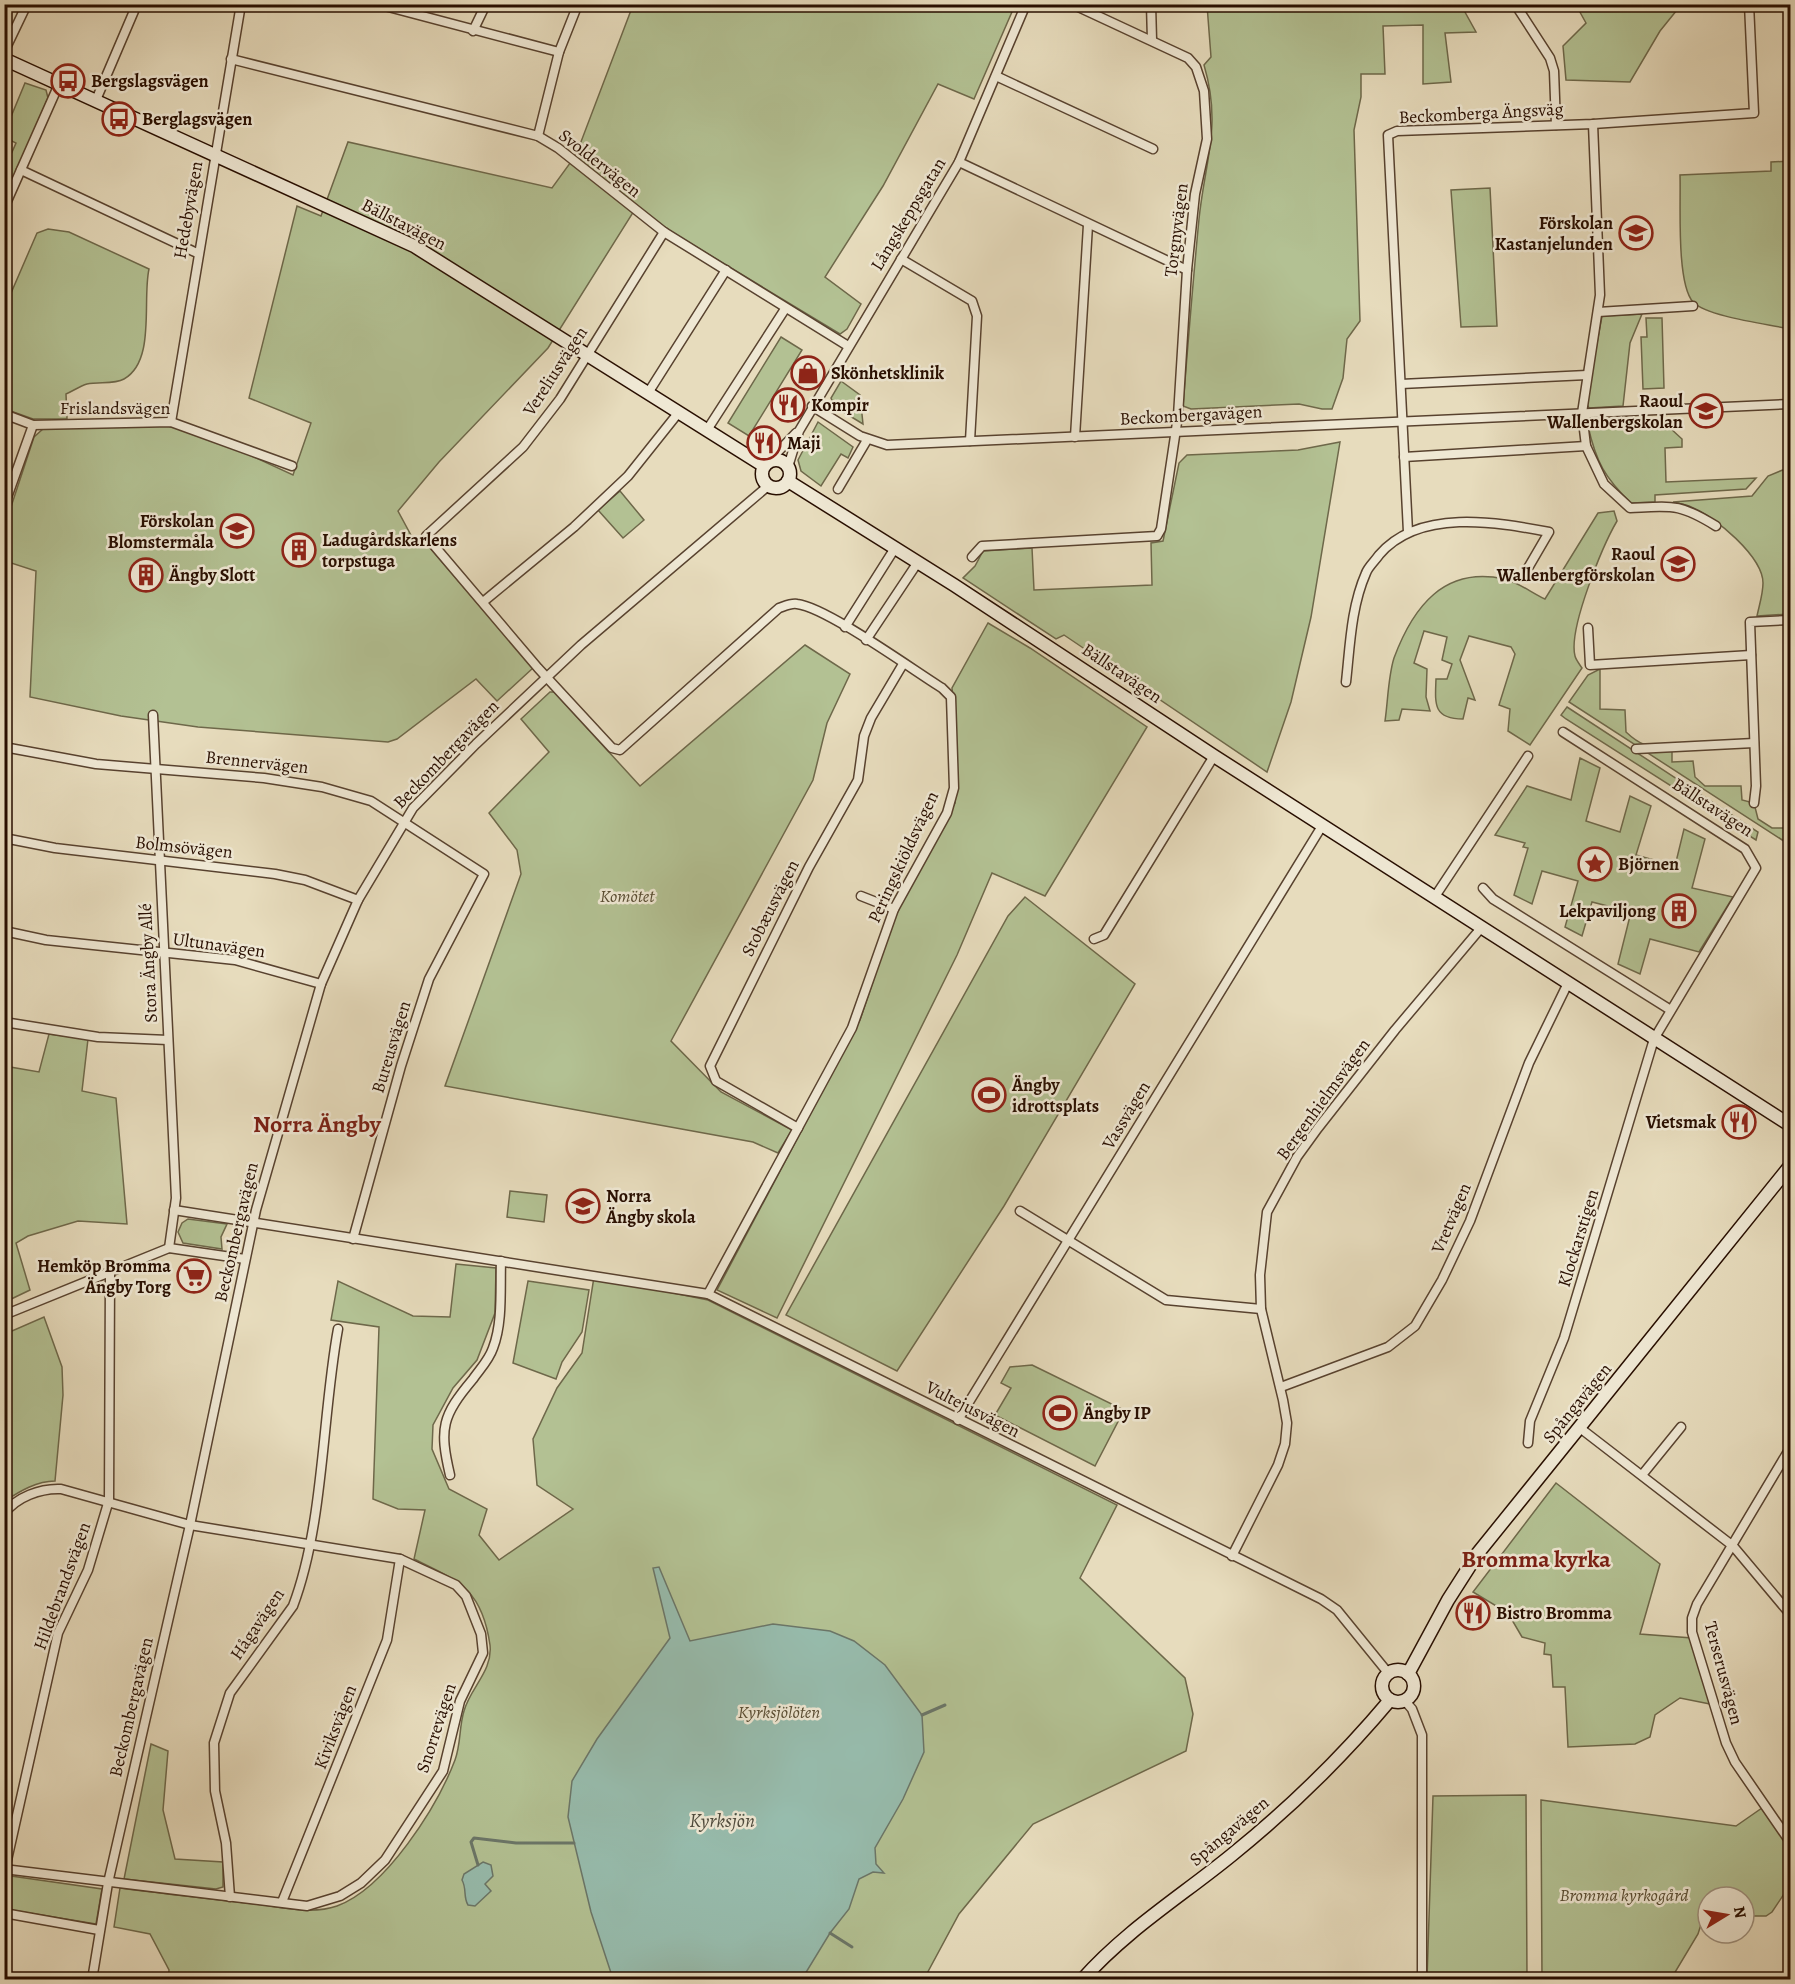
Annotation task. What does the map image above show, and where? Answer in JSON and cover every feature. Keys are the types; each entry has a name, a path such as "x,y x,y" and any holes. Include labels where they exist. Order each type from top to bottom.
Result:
{"street":[{"path":"4,52 27,4"},
{"path":"96,100 137,4"},
{"name":"Hedebyvägen","path":"171,422 197,254 241,4"},
{"path":"377,4 392,6 472,31 559,52"},
{"path":"472,31 486,4"},
{"path":"538,136 559,52 578,4"},
{"name":"Långskeppsgatan","path":"788,467 799,431 812,406 959,162 1026,4"},
{"name":"Torgnyvägen","path":"972,557 982,546 1157,536 1161,529 1177,433 1187,270 1195,194 1207,139 1204,91 1196,67 1188,58 1072,4"},
{"path":"1152,4 1152,40"},
{"path":"1515,4 1550,58 1554,71 1556,125"},
{"name":"Beckomberga Ängsväg","path":"1408,532 1388,135 1397,131 1593,124 1754,113 1749,4"},
{"name":"Bällstavägen","path":"4,59 414,246 707,430 767,463 781,461 788,467"},
{"name":"Svoldervägen","path":"231,59 538,136 558,148 663,232 848,346"},
{"path":"996,76 1153,149"},
{"path":"4,208 9,188 21,170 59,84"},
{"path":"1593,124 1600,246 1598,312 1582,412 1586,446 1604,484 1630,508 1673,506 1691,510 1716,526"},
{"path":"959,162 1187,270"},
{"path":"21,170 197,254"},
{"path":"1075,436 1088,225"},
{"name":"Vereliusvägen","path":"483,603 426,536 523,447 560,399 663,232"},
{"path":"901,259 972,301 977,316 970,441"},
{"path":"648,393 726,270"},
{"path":"1598,312 1693,306"},
{"path":"707,430 785,309"},
{"path":"1401,384 1587,375"},
{"name":"Beckombergavägen","path":"812,406 867,440 887,445 1791,404"},
{"path":"546,677 483,603 574,527 628,476 680,412"},
{"name":"Frislandsvägen","path":"4,414 33,425 171,422 292,466"},
{"path":"4,506 33,425"},
{"name":"Långskeppsgatan","path":"767,463 799,431"},
{"path":"838,489 867,440"},
{"path":"1404,457 1586,446"},
{"path":"767,463 762,477 768,486 778,488 788,481 788,467"},
{"name":"Bällstavägen","path":"788,481 918,562 1322,826 1791,1125"},
{"name":"Beckombergavägen","path":"92,1980 108,1883 190,1525 253,1221 321,984 358,900 404,821 476,744 546,677 768,486"},
{"path":"1346,682 1356,600 1366,571 1385,549 1408,532 1464,522 1516,525 1549,532 1528,568"},
{"path":"845,627 895,549"},
{"path":"866,640 918,562"},
{"name":"Peringskiöldsvägen","path":"546,677 612,748 620,750 779,608 795,603 810,607 845,627 942,688 951,697 954,788 947,813 894,909 852,1028 708,1294"},
{"path":"1754,803 1756,786 1750,622 1791,620"},
{"path":"1588,628 1590,665 1751,655"},
{"name":"Stobæusvägen","path":"798,1128 716,1081 710,1066 809,867 858,780 864,736 871,718 903,664"},
{"name":"Stora Ängby Allé","path":"153,715 176,1198 169,1248"},
{"name":"Bällstavägen","path":"1563,732 1745,849 1756,868 1669,1009 1654,1039"},
{"path":"1636,749 1754,743"},
{"name":"Brennervägen","path":"4,747 63,760 322,787 371,801 484,874"},
{"path":"1094,939 1104,935 1214,756"},
{"path":"1434,898 1528,756"},
{"name":"Vassvägen","path":"958,1420 1070,1241 1322,826"},
{"name":"Bolmsövägen","path":"4,838 55,849 275,874 305,880 358,900"},
{"name":"Bureusvägen","path":"352,1239 401,1066 429,979 484,874"},
{"path":"1483,888 1493,899 1669,1009"},
{"path":"861,896 894,909"},
{"name":"Bergenhielmsvägen","path":"1232,1556 1278,1465 1285,1444 1287,1423 1281,1387 1261,1309 1260,1275 1267,1212 1297,1157 1395,1030 1481,928"},
{"name":"Ultunavägen","path":"4,931 46,940 235,960 321,984"},
{"name":"Vretvägen","path":"1281,1387 1388,1347 1415,1326 1442,1280 1470,1221 1529,1063 1568,983"},
{"path":"4,1022 98,1036 168,1040"},
{"name":"Klockarstigen","path":"1528,1443 1530,1421 1568,1328 1654,1039"},
{"name":"Spångavägen","path":"1408,1674 1448,1599 1478,1553 1791,1166"},
{"name":"Vultejusvägen","path":"174,1210 708,1294 1337,1610 1389,1674"},
{"path":"1020,1211 1166,1300 1261,1309"},
{"path":"4,1315 110,1274 169,1248 245,1259"},
{"path":"450,1475 444,1449 444,1424 462,1391 493,1350 499,1316 501,1261"},
{"name":"Hildebrandsvägen","path":"5,1869 58,1633 88,1570 108,1500 110,1274"},
{"name":"Hågavägen","path":"230,1897 226,1843 214,1791 214,1743 230,1693 293,1606 309,1542 338,1329"},
{"path":"1642,1475 1681,1427"},
{"path":"1580,1428 1733,1546 1791,1614"},
{"name":"Terserusvägen","path":"1791,1448 1697,1604 1692,1618 1692,1632 1726,1743 1735,1762 1791,1842"},
{"name":"Snorrevägen","path":"4,1514 10,1506 28,1495 49,1488 108,1500 190,1525 279,1541 309,1542 400,1559 456,1585 465,1596 481,1634 483,1653 457,1709 443,1772 392,1851 361,1883 323,1903 308,1906 5,1869"},
{"name":"Kiviksvägen","path":"282,1902 387,1640 400,1559"},
{"path":"1405,1701 1414,1691 1414,1684 1408,1674 1398,1671 1389,1674 1383,1687 1390,1700 1405,1701 1412,1709 1422,1735 1422,1980"},
{"name":"Spångavägen","path":"1082,1980 1103,1956 1235,1853 1336,1762 1390,1700"},
{"path":"4,1913 99,1930"}],"green space":[{"path":"633,5 1015,5 974,99 938,84 883,186 825,277 861,304 847,329 840,334 665,228 637,206 548,348 439,462 398,511 412,537 425,542 533,668 497,701 476,679 397,739 388,742 198,727 121,716 30,697 36,571 5,561 5,525 34,437 43,429 50,428 170,425 230,446 293,475 311,423 249,398 297,206 321,216 348,142 552,188 576,155"},
{"path":"1207,5 1461,5 1476,32 1445,33 1451,82 1423,84 1423,25 1383,26 1385,74 1361,74 1361,97 1354,130 1360,321 1347,339 1343,378 1332,409 1299,404 1191,409 1183,406 1199,219 1211,143 1212,106 1204,65 1211,57"},
{"path":"1576,5 1681,5 1660,31 1630,82 1566,80 1563,46 1586,23"},
{"path":"25,83 46,90 48,98 13,179 9,181 5,179 5,168 16,143 6,138 8,124"},
{"path":"1790,161 1790,329 1724,316 1693,302 1684,278 1682,261 1680,175 1771,171 1771,162"},
{"path":"1490,188 1497,326 1461,327 1451,190"},
{"path":"48,229 69,232 149,269 144,344 134,370 120,381 87,384 66,394 67,419 33,419 5,409 10,382 5,373 5,307 37,233"},
{"path":"1642,314 1630,343 1623,406 1589,408 1586,402 1602,316"},
{"path":"1646,318 1662,318 1664,388 1643,389 1641,337 1647,337"},
{"path":"781,337 802,350 749,436 728,423"},
{"path":"841,381 860,395 863,424 835,407 831,398"},
{"path":"1648,418 1649,429 1670,428 1682,439 1682,447 1665,448 1666,482 1756,478 1746,489 1655,495 1655,502 1631,503 1603,469 1594,450 1588,426 1592,421"},
{"path":"818,422 853,447 848,458 841,454 821,486 801,471 798,460"},
{"path":"1340,442 1311,617 1291,702 1267,772 1064,635 1056,639 963,578 975,566 983,551 1032,548 1034,590 1152,585 1151,543 1163,541 1179,463 1187,455 1298,450"},
{"path":"1790,467 1790,614 1757,616 1763,583 1761,573 1747,550 1712,519 1689,506 1673,502 1752,496 1768,476"},
{"path":"620,491 644,520 623,538 598,510"},
{"path":"1614,511 1617,521 1588,587 1577,627 1574,643 1575,656 1582,668 1530,745 1508,731 1510,709 1499,705 1515,654 1511,647 1469,636 1460,660 1475,700 1468,698 1463,719 1446,716 1441,713 1436,703 1436,679 1447,679 1452,664 1442,660 1447,637 1424,631 1414,663 1427,669 1426,697 1430,711 1402,709 1399,720 1385,721 1394,658 1411,622 1434,594 1464,579 1483,577 1509,580 1545,599 1598,513"},
{"path":"988,623 1030,648 1147,727 1045,896 992,873 957,955 777,1318 717,1290 860,1020 896,913 955,803 957,757 952,688"},
{"name":"Komötet","path":"805,645 850,674 827,723 813,780 671,1041 721,1092 792,1130 778,1153 753,1142 445,1086 521,874 517,850 489,813 549,752 521,719 550,692 554,692 640,786"},
{"path":"1600,669 1600,709 1625,710 1626,732 1637,741 1647,745 1672,747 1672,762 1693,761 1695,777 1705,786 1741,786 1742,800 1754,803 1758,819 1772,828 1790,828 1790,845 1569,702 1588,675"},
{"path":"1567,707 1758,832 1756,840 1566,719 1561,715"},
{"path":"1580,758 1600,768 1586,821 1620,832 1630,796 1651,806 1636,855 1675,866 1684,829 1705,839 1692,888 1733,897 1699,952 1650,939 1640,974 1618,964 1631,912 1592,902 1582,936 1565,927 1578,881 1542,871 1532,904 1514,895 1528,848 1523,847 1525,843 1495,835 1527,786 1571,800"},
{"name":"Ängby idrottsplats","path":"1025,897 1135,984 1004,1206 897,1371 786,1315 1008,916"},
{"path":"49,1034 88,1039 82,1091 116,1098 127,1224 78,1221 28,1236 16,1243 30,1290 5,1302 4,1066 39,1072"},
{"path":"510,1191 547,1195 544,1222 507,1217"},
{"path":"188,1219 227,1224 221,1237 222,1249 183,1243 178,1232 182,1223"},
{"name":"Kyrksjölöten","path":"456,1264 496,1268 495,1313 477,1360 453,1388 433,1425 432,1449 449,1489 487,1509 479,1535 499,1560 573,1509 537,1485 533,1439 557,1388 582,1353 594,1277 708,1300 1117,1505 1080,1578 1185,1678 1193,1714 1186,1751 1033,1824 959,1914 924,1979 168,1979 169,1970 150,1934 114,1927 120,1888 296,1909 317,1910 337,1906 374,1882 408,1844 436,1800 455,1760 464,1711 488,1663 490,1645 486,1626 481,1611 466,1589 444,1574 414,1559 425,1510 398,1509 373,1499 379,1327 331,1320 338,1281 413,1316 450,1317"},
{"path":"528,1281 589,1290 582,1332 562,1362 556,1379 513,1363"},
{"path":"44,1317 62,1367 63,1395 55,1481 35,1485 5,1501 5,1334"},
{"name":"Ängby IP","path":"1032,1365 1124,1410 1095,1466 995,1415 1011,1388 1001,1383 1010,1367"},
{"path":"1556,1483 1660,1564 1640,1634 1692,1638 1710,1704 1680,1698 1655,1715 1650,1737 1635,1744 1568,1747 1565,1687 1553,1687 1551,1655 1544,1654 1545,1643 1522,1637 1508,1613 1473,1592"},
{"path":"151,1744 168,1751 163,1810 175,1859 223,1862 223,1887 216,1889 124,1879"},
{"path":"1526,1795 1527,1979 1427,1979 1433,1796"},
{"name":"Bromma kyrkogård","path":"1541,1800 1736,1826 1762,1808 1790,1847 1790,1885 1772,1912 1766,1916 1756,1916 1756,1885 1696,1885 1696,1937 1671,1979 1542,1979"},
{"path":"4,1875 102,1889 96,1924 5,1909"}],"water":[{"name":"Kyrksjön","path":"659,1567 690,1641 773,1624 830,1631 854,1641 885,1665 922,1715 924,1752 903,1799 875,1848 876,1864 884,1873 873,1872 859,1879 849,1909 830,1933 802,1979 613,1979 591,1912 568,1817 572,1781 597,1739 670,1638 653,1568"},
{"path":"483,1862 491,1865 493,1876 485,1884 491,1891 475,1906 468,1905 462,1880 464,1874"}],"waterway":[{"path":"922,1715 945,1705"},
{"path":"478,1865 471,1842 474,1838 516,1843 574,1843"},
{"path":"830,1933 852,1947"}],"place":[{"name":"Bergslagsvägen","path":"68,81"},
{"name":"Berglagsvägen","path":"119,119"},
{"name":"Förskolan Kastanjelunden","path":"1636,233"},
{"name":"Skönhetsklinik","path":"808,373"},
{"name":"Kompir","path":"788,405"},
{"name":"Raoul Wallenbergskolan","path":"1706,411"},
{"name":"Maji","path":"764,443"},
{"name":"Förskolan Blomstermåla","path":"237,531"},
{"name":"Ladugårdskarlens torpstuga","path":"299,550"},
{"name":"Raoul Wallenbergförskolan","path":"1678,564"},
{"name":"Ängby Slott","path":"146,575"},
{"name":"Björnen","path":"1595,864"},
{"name":"Lekpaviljong","path":"1679,911"},
{"name":"Ängby idrottsplats","path":"989,1095"},
{"name":"Vietsmak","path":"1739,1122"},
{"name":"Norra Ängby skola","path":"583,1206"},
{"name":"Hemköp Bromma Ängby Torg","path":"194,1276"},
{"name":"Ängby IP","path":"1060,1413"},
{"name":"Bistro Bromma","path":"1473,1613"}],"district":[{"name":"Norra Ängby","path":"317,1124"},
{"name":"Bromma kyrka","path":"1536,1559"}]}
